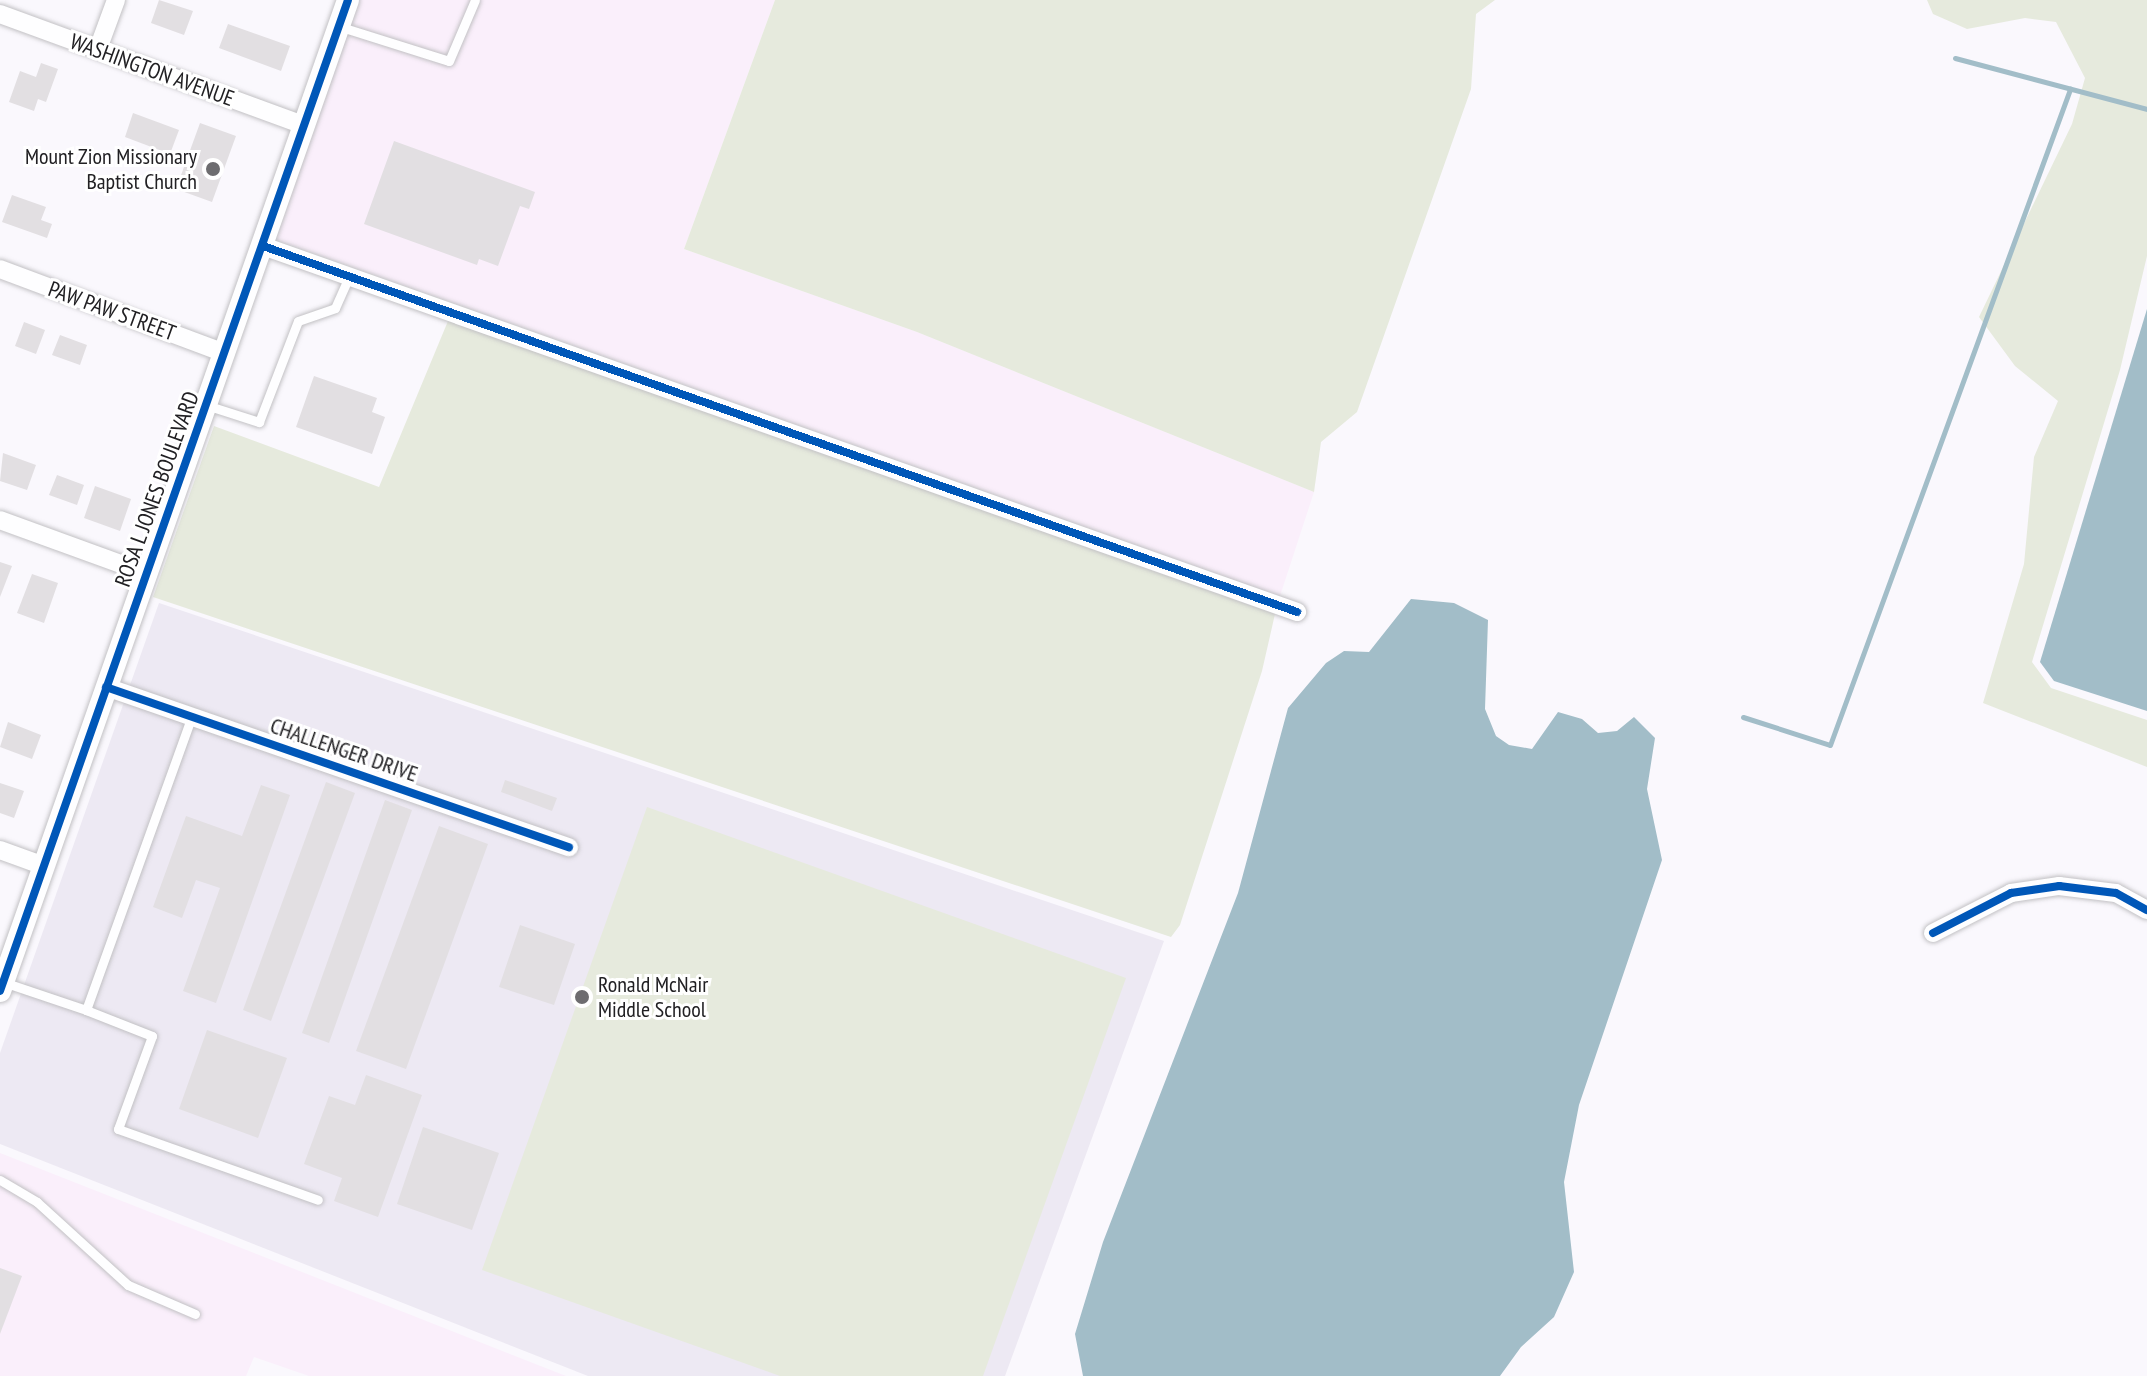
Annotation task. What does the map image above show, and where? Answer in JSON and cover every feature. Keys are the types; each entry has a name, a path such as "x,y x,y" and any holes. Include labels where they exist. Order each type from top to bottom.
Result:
{"street":[{"path":"98,49 116,0"},
{"name":"ROSA L JONES BOULEVARD","path":"2,987 348,0"},
{"name":"WASHINGTON AVENUE","path":"0,14 304,125"},
{"path":"263,246 1297,612"},
{"name":"PAW PAW STREET","path":"0,269 225,353"},
{"path":"0,520 146,573"},
{"name":"CHALLENGER DRIVE","path":"106,687 569,847"},
{"path":"0,850 44,866"},
{"path":"1933,933 2011,893 2059,886 2116,893 2147,910"}],"lane":[{"path":"338,26 449,61 475,0"},
{"path":"206,405 259,422 298,321 335,308 349,276"},
{"path":"86,1010 192,716"},
{"path":"2,987 86,1010 152,1036 118,1129 318,1200"},
{"path":"0,1180 37,1202 128,1285 195,1314"}],"shaded area":[{"path":"359,0 775,0 684,249 917,332 1314,492 1280,596 276,240"},
{"path":"775,0 1495,0 1476,14 1471,89 1357,412 1321,442 1314,492 917,332 684,249"},
{"path":"1927,0 2147,0 2147,256 2120,370 2032,662 2051,688 2147,720 2147,767 1983,703 2024,564 2034,457 2058,401 2015,366 1979,317 2072,124 2085,78 2056,22 2025,18 1967,29 1933,14"},
{"path":"448,321 1275,614 1262,671 1180,925 1171,937 153,597 214,426 379,487"},
{"name":"Ronald McNair Middle School","path":"159,603 1164,941 1005,1376 588,1376 0,1144 0,1053"},
{"path":"647,807 1126,978 983,1376 780,1376 482,1270"},
{"path":"0,1153 566,1376 309,1376 254,1357 246,1376 0,1376"}],"water":[{"path":"2147,309 2147,711 2054,681 2040,662"},
{"path":"1411,599 1454,603 1488,620 1485,709 1496,736 1509,745 1532,749 1558,712 1582,719 1598,733 1617,731 1634,717 1655,738 1647,789 1662,860 1579,1105 1564,1182 1574,1272 1554,1317 1521,1347 1500,1376 1083,1376 1075,1334 1103,1242 1238,893 1288,708 1326,663 1344,651 1369,652"}],"building":[{"path":"159,0 193,11 184,35 151,23"},
{"path":"228,24 290,46 281,71 219,48"},
{"path":"41,63 58,69 46,102 38,99 34,111 9,102 20,71 36,77"},
{"path":"133,113 179,130 170,154 125,137"},
{"path":"200,123 236,136 212,202 176,189"},
{"path":"394,141 535,192 529,209 520,206 498,266 479,259 477,265 364,224"},
{"path":"12,195 46,207 41,220 52,224 47,238 2,222"},
{"path":"24,322 45,330 36,354 15,346"},
{"path":"60,335 87,345 80,365 52,355"},
{"path":"314,376 377,398 372,412 385,417 372,454 296,427"},
{"path":"3,453 36,465 27,490 0,481"},
{"path":"57,475 84,485 77,505 49,495"},
{"path":"95,486 131,499 120,531 84,518"},
{"path":"0,562 12,566 0,597"},
{"path":"32,574 58,583 44,623 17,613"},
{"path":"8,722 41,735 32,759 0,747"},
{"path":"505,780 557,798 552,811 501,792"},
{"path":"326,782 355,793 271,1021 243,1010"},
{"path":"0,783 24,791 14,818 0,813"},
{"path":"261,785 290,795 216,1003 183,991 220,888 196,880 182,918 153,907 186,816 242,836"},
{"path":"385,800 412,810 329,1043 302,1033"},
{"path":"439,826 488,844 406,1069 356,1051"},
{"path":"520,925 575,944 554,1005 499,987"},
{"path":"207,1030 287,1058 258,1138 179,1109"},
{"path":"366,1075 422,1095 378,1217 334,1201 342,1178 304,1164 329,1096 355,1105"},
{"path":"423,1127 499,1153 472,1230 397,1204"},
{"path":"0,1268 22,1276 0,1334"}],"waterway":[{"path":"1955,58 2147,109"},
{"path":"1743,717 1830,745 2070,89"}],"cycle path":[{"path":"0,991 348,0"},
{"path":"263,246 1297,612"},
{"path":"106,687 569,847"},
{"path":"1933,933 2011,893 2059,886 2116,893 2147,910"}],"place":[{"name":"Mount Zion Missionary Baptist Church","path":"213,169"},
{"name":"Ronald McNair Middle School","path":"582,997"}]}
